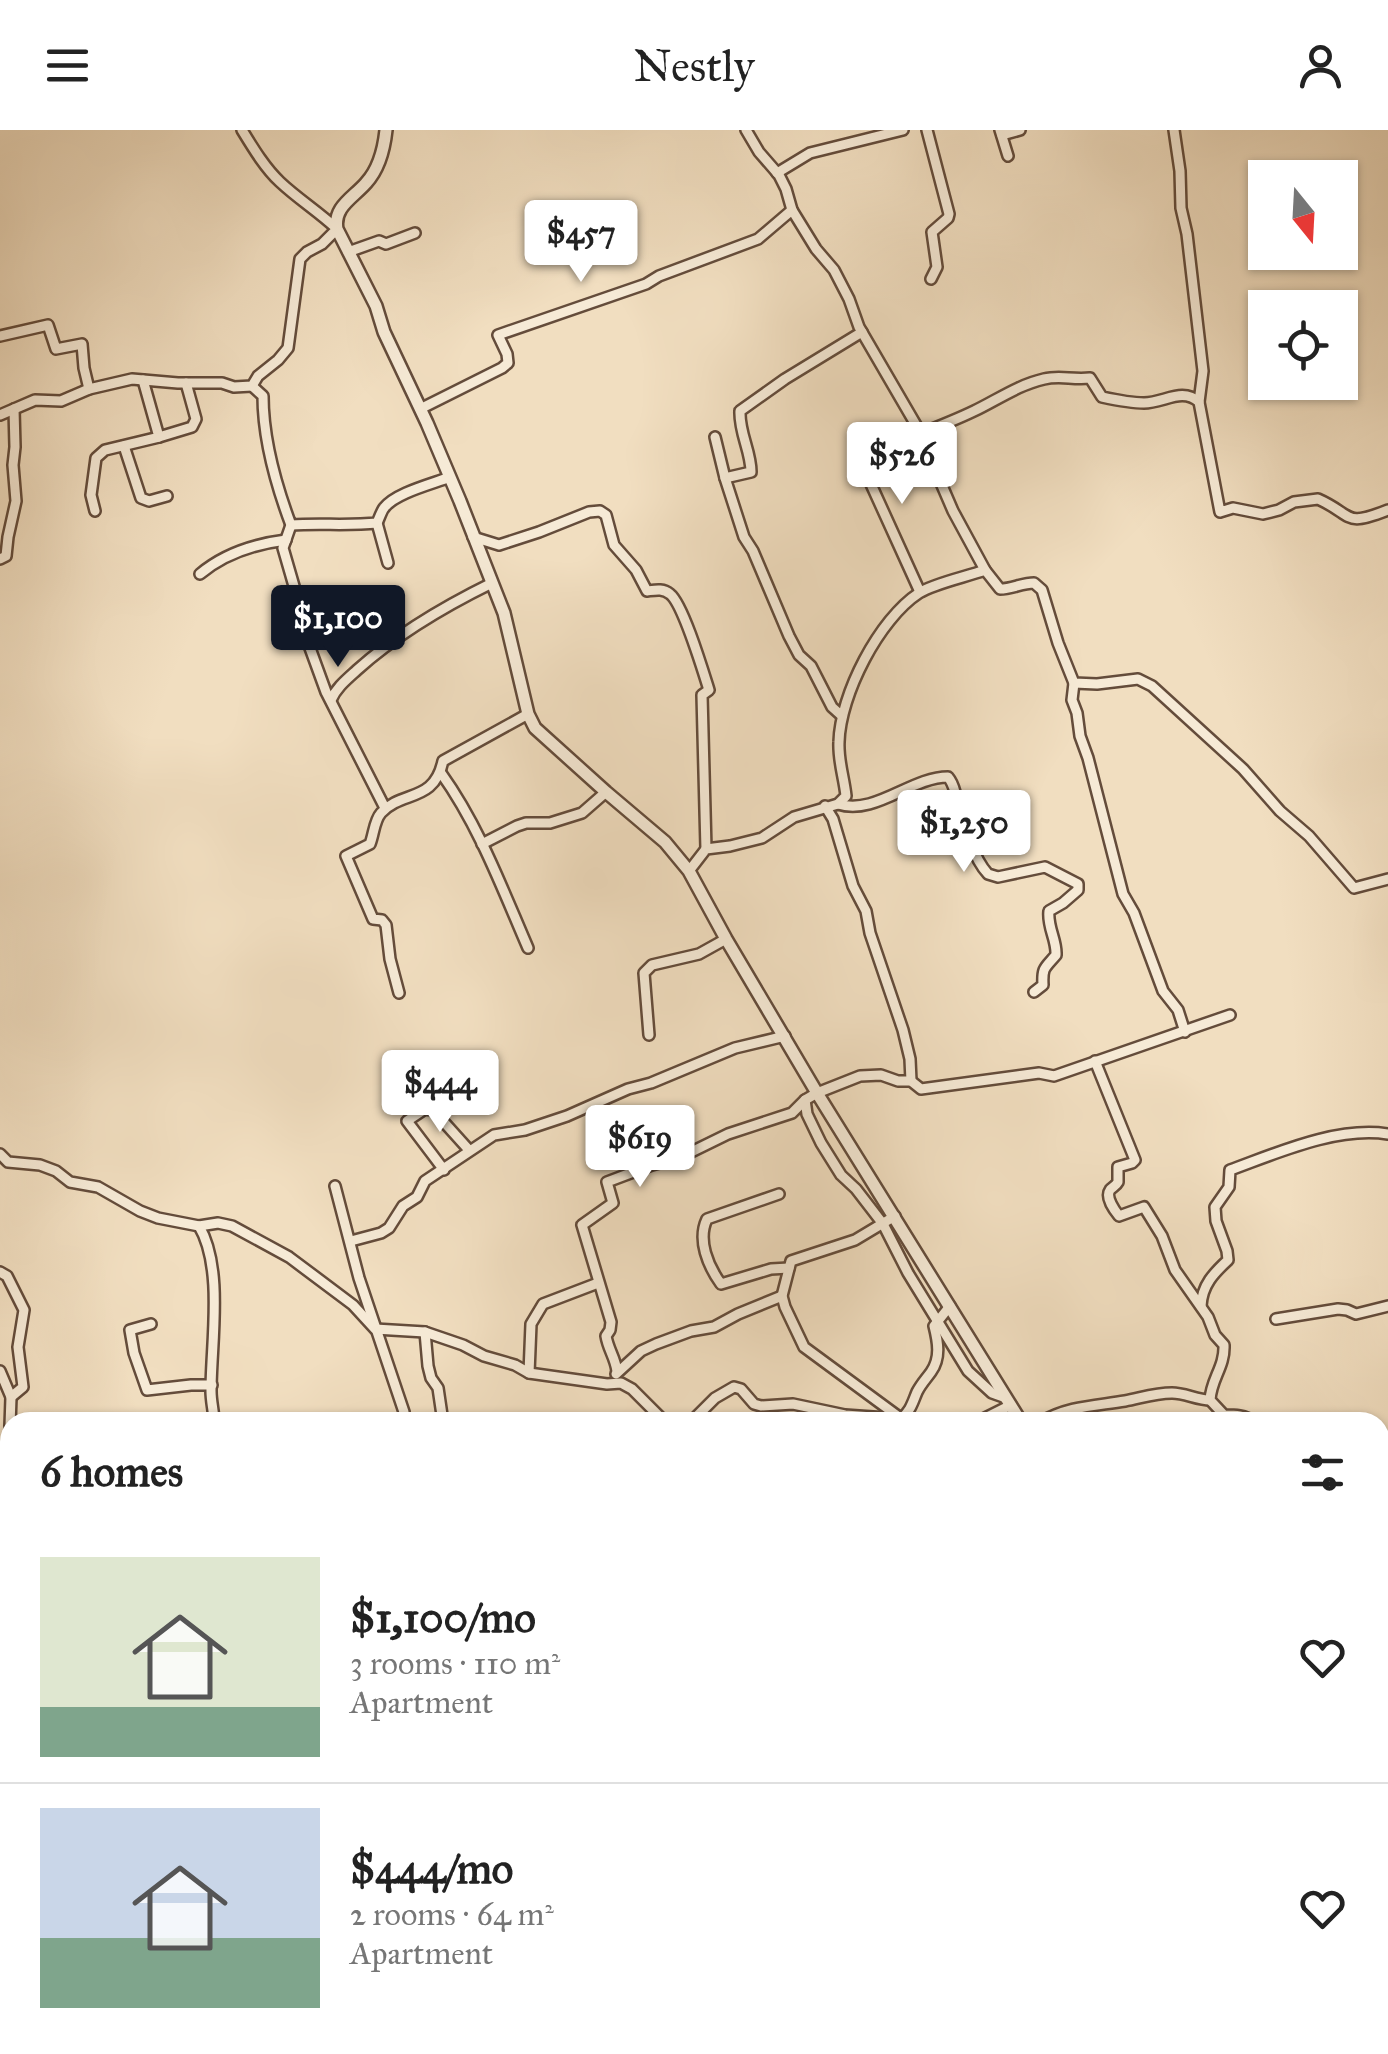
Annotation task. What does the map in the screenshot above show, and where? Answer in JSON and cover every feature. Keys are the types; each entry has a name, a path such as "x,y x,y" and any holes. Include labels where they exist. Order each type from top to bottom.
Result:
{"street":[{"path":"242,130 279,182 337,229"},
{"path":"386,130 377,167 346,201 335,220 337,229 376,306 384,332 450,476 504,613 528,714 535,728 665,842 689,871 818,1093 1015,1412"},
{"path":"746,130 777,173 792,210 816,249 834,270 862,332 920,434 985,570 1000,589 1034,583 1042,590 1074,683 1072,700 1080,736 1123,894 1185,1032"},
{"path":"777,173 810,153 903,130"},
{"path":"928,130 949,214 932,232 937,267 931,279"},
{"path":"1008,156 1001,132 1020,130"},
{"path":"1174,130 1203,372 1199,402 1220,512 1233,508 1263,514 1294,502 1318,499 1351,519 1388,510"},
{"path":"420,408 508,363 498,335 758,240 792,210"},
{"path":"252,386 288,348 300,259 337,229"},
{"path":"348,252 414,233"},
{"path":"0,336 48,325 56,349 82,344 89,388"},
{"path":"725,478 751,472 740,411 862,332"},
{"path":"920,592 865,471 873,452 976,410 998,396 1058,376 1072,380 1090,378 1102,397 1113,400 1148,403 1182,394 1192,395 1199,402"},
{"path":"0,415 35,400 61,401 89,388 132,379 252,386 263,396 276,486 291,525 282,548 296,593 300,628 385,808"},
{"path":"143,380 160,436"},
{"path":"95,511 92,495 96,458 105,450 192,427 196,419 186,383"},
{"path":"0,559 6,556 16,502 14,409"},
{"path":"715,438 744,537 789,636 842,716"},
{"path":"124,446 141,498 149,501 168,496"},
{"path":"388,563 377,523 383,509 410,492 450,476"},
{"path":"473,537 499,545 600,511 606,515 614,546 636,570 647,592 658,589 674,598 697,650 709,690 702,695 706,849 689,871"},
{"path":"291,525 377,523"},
{"path":"200,574 238,551 286,540"},
{"path":"838,804 846,796 840,765 842,716 862,664 888,620 920,592 985,570"},
{"path":"331,700 338,687 392,640 492,583"},
{"path":"1074,683 1138,679 1152,686 1243,769 1354,888 1388,879"},
{"path":"400,993 390,960 386,925 373,919 346,856 370,844 376,820 385,808 419,794 440,773 443,761 528,714"},
{"path":"440,773 482,844 528,948"},
{"path":"706,849 762,838 794,818 826,806 838,804 848,808 918,783 948,777 976,855 988,874 998,877 1045,868 1078,884 1078,890 1064,904 1049,912 1056,955 1046,964 1042,985 1034,992"},
{"path":"482,844 526,823 550,823 582,812 606,792"},
{"path":"826,806 834,819 852,886 866,911 904,1030 911,1081"},
{"path":"649,1035 644,973 652,965 699,954 726,939"},
{"path":"613,1383 617,1371 606,1336 611,1322 582,1225 613,1203 606,1182 792,1113 805,1100 860,1076 881,1074 911,1081 921,1089 1040,1072 1054,1076 1230,1015"},
{"path":"351,1241 389,1228 403,1206 417,1197 426,1180 494,1135 525,1130 590,1108 628,1089 735,1048 784,1036"},
{"path":"1095,1061 1135,1160 1118,1167 1118,1182 1108,1195 1119,1216 1144,1208 1162,1236 1175,1270 1224,1346 1223,1366 1212,1384 1210,1400"},
{"path":"805,1100 807,1114 822,1143 841,1174 882,1224 968,1371 992,1393 1009,1401"},
{"path":"444,1170 407,1121 426,1108 432,1110 469,1150"},
{"path":"1200,1306 1212,1273 1228,1260 1215,1208 1229,1187 1230,1170 1290,1148 1352,1133 1388,1134"},
{"path":"0,1154 8,1162 40,1165 70,1182 98,1187 158,1218 199,1226 232,1226 289,1257 353,1305 376,1329 424,1332 528,1372 621,1383 655,1412"},
{"path":"336,1186 359,1278 404,1412"},
{"path":"779,1194 707,1219 702,1230 709,1268 721,1284 771,1269 789,1268"},
{"path":"892,1412 804,1347 782,1296 791,1260 854,1240 895,1216"},
{"path":"199,1226 208,1242 212,1273 213,1412"},
{"path":"0,1272 24,1310 18,1347 22,1387 11,1397"},
{"path":"528,1372 531,1324 542,1304 598,1283"},
{"path":"617,1371 656,1344 691,1331 714,1328 782,1296"},
{"path":"909,1412 937,1360 939,1344 934,1326 950,1306"},
{"path":"1276,1319 1338,1310 1356,1314 1388,1306"},
{"path":"152,1324 130,1330 147,1390 212,1385"},
{"path":"424,1332 428,1366 438,1388 442,1412"},
{"path":"0,1371 11,1397 10,1412"},
{"path":"701,1412 734,1387 761,1406 793,1404 831,1412"},
{"path":"1065,1412 1174,1393 1210,1400 1221,1412"},
{"path":"992,1412 1009,1401"}]}
